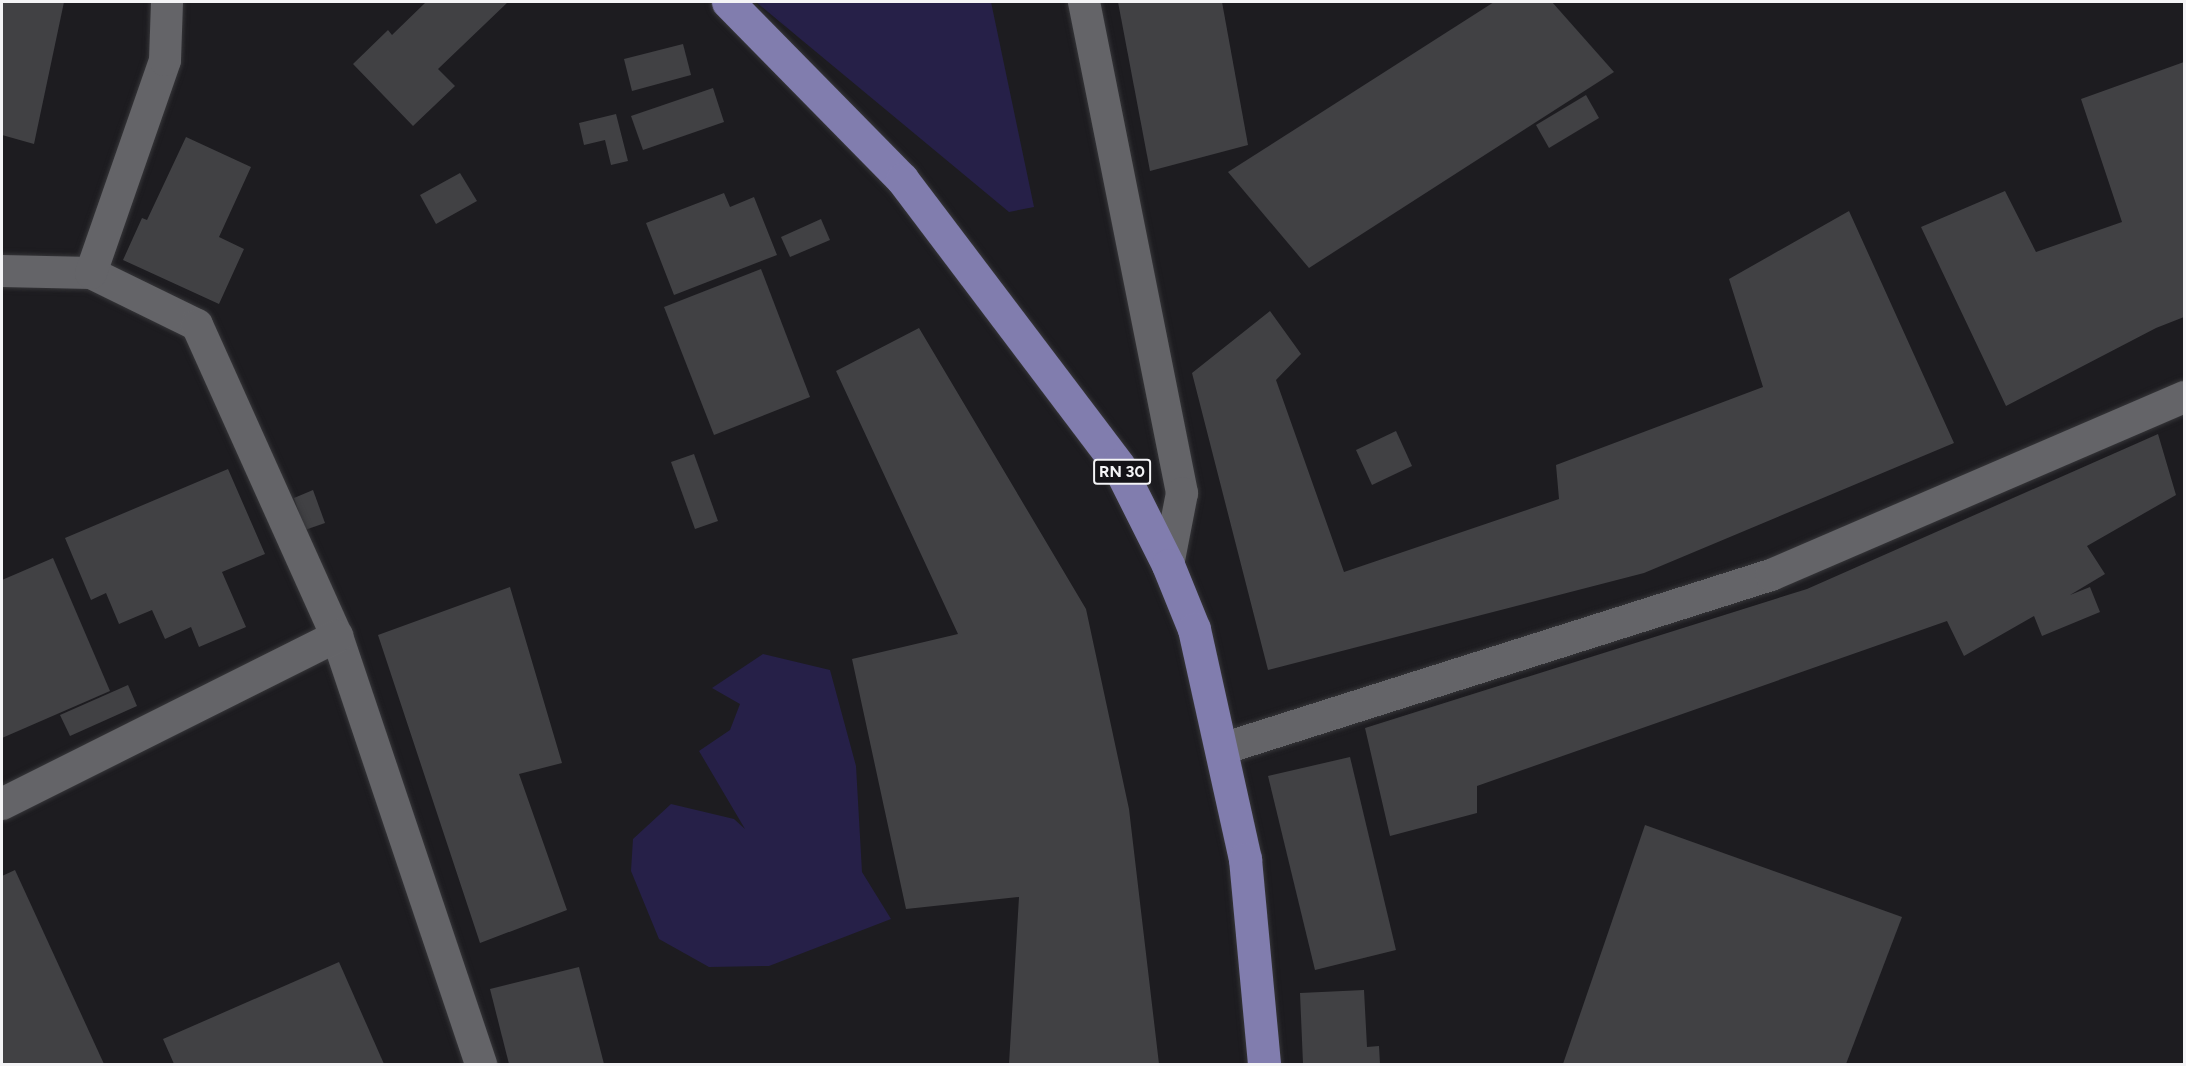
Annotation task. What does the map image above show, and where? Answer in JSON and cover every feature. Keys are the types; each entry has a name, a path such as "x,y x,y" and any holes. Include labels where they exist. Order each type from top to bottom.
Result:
{"main road":[{"name":"RN 30","path":"728,2 902,179 1118,465 1168,565 1194,629 1245,859 1264,1065"}],"street":[{"path":"91,273 165,60 167,2"},
{"path":"1084,2 1182,493 1168,565"},
{"path":"2,271 91,273 197,325 337,636 481,1065"},
{"path":"1222,748 1771,575 2184,397"},
{"path":"2,804 337,636"}],"shaded area":[{"path":"756,2 991,2 1034,207 1009,212"},
{"path":"763,654 830,670 856,766 862,872 891,919 769,966 709,967 659,939 631,871 633,839 671,804 734,819 745,829 699,751 730,730 740,704 712,688"}],"building":[{"path":"2,2 64,2 34,144 2,135"},
{"path":"426,2 508,2 438,69 455,86 413,126 353,64 388,30 392,35"},
{"path":"1118,2 1222,2 1248,145 1150,171"},
{"path":"1494,2 1552,2 1614,72 1309,268 1228,172"},
{"path":"683,44 691,75 632,91 624,59"},
{"path":"2184,62 2184,317 2156,328 2006,406 1921,227 2005,191 2036,252 2122,222 2081,99"},
{"path":"713,88 724,122 643,150 631,116"},
{"path":"1586,95 1599,118 1549,148 1536,125"},
{"path":"616,114 628,161 611,165 605,140 584,145 579,123"},
{"path":"186,137 251,167 219,237 244,249 219,304 123,260 142,218 147,220"},
{"path":"460,173 477,201 436,224 420,195"},
{"path":"724,193 730,207 754,197 777,255 674,295 646,223"},
{"path":"1849,211 1954,443 1644,573 1268,670 1192,373 1270,311 1301,354 1276,380 1344,572 1559,499 1556,465 1763,387 1729,279"},
{"path":"821,219 830,240 790,257 781,237"},
{"path":"761,269 810,397 714,435 664,307"},
{"path":"919,328 1086,609 1129,809 1159,1064 1009,1064 1019,897 906,909 852,659 958,634 836,371"},
{"path":"1396,431 1412,466 1372,485 1356,450"},
{"path":"2158,434 2176,495 2087,546 2105,574 2070,595 2090,587 2100,612 2042,636 2034,616 1964,656 1947,621 1477,786 1477,813 1390,836 1365,728 1807,589"},
{"path":"694,454 718,521 695,529 671,462"},
{"path":"228,469 265,554 222,572 246,627 199,647 191,627 165,639 152,610 119,624 106,593 91,600 65,538"},
{"path":"313,490 325,523 305,530 294,498"},
{"path":"53,558 110,691 2,738 2,580"},
{"path":"510,587 562,763 519,774 567,910 480,943 378,635"},
{"path":"128,685 137,706 70,736 60,715"},
{"path":"1350,757 1396,950 1315,970 1268,776"},
{"path":"1645,825 1902,917 1846,1064 1563,1064"},
{"path":"15,870 104,1064 2,1064 2,876"},
{"path":"339,962 384,1064 174,1064 163,1039"},
{"path":"579,967 604,1064 509,1064 490,989"},
{"path":"1364,990 1367,1047 1379,1046 1380,1064 1303,1064 1300,993"}]}
